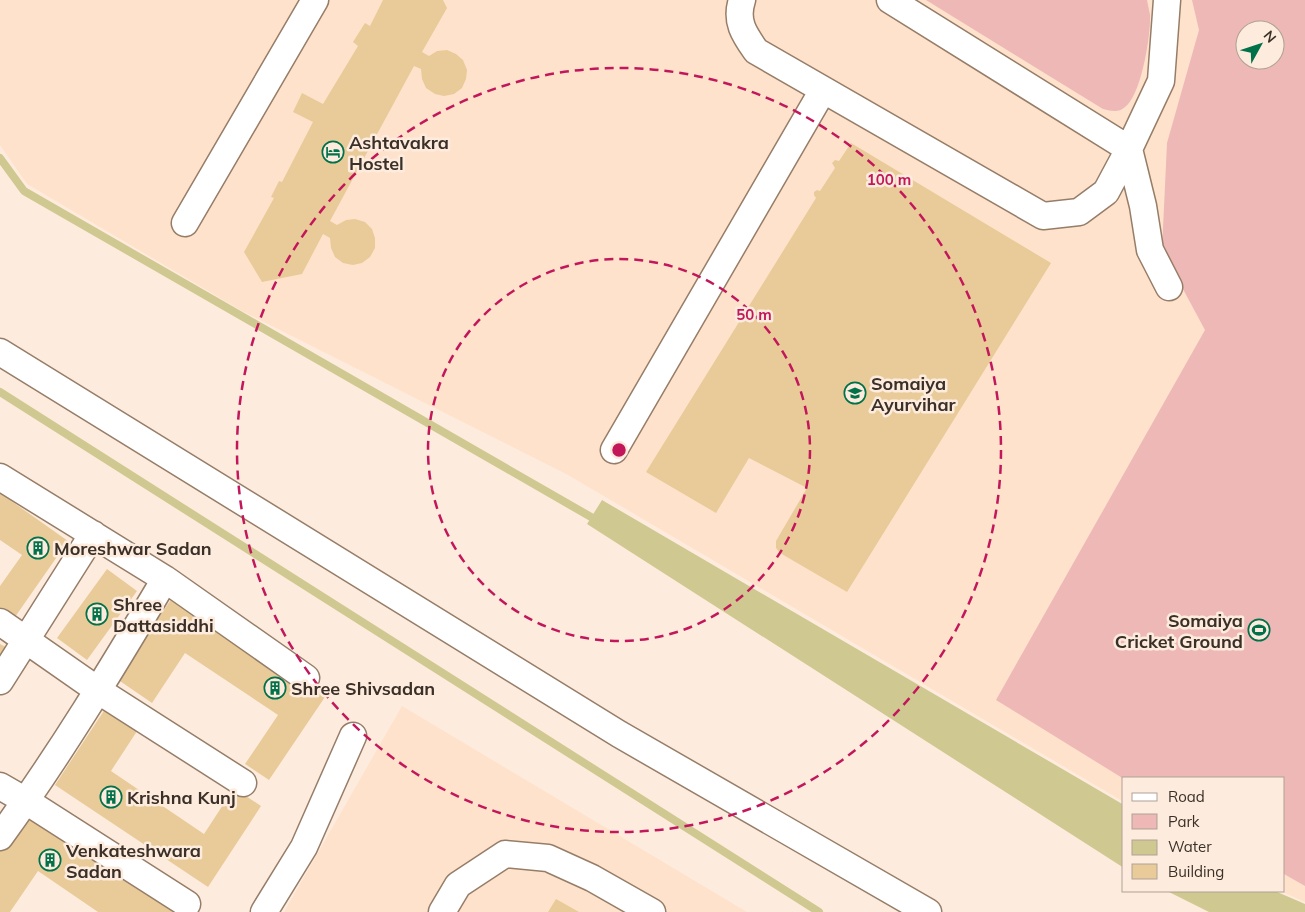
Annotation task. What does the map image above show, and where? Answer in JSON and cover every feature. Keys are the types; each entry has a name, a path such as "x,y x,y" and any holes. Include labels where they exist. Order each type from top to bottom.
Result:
{"street":[{"path":"185,223 315,0"},
{"path":"742,0 740,8 743,32 756,50 1043,216 1079,212 1106,192 1129,149 1161,81 1167,0"},
{"path":"890,0 1129,149 1143,206 1150,250 1169,287"},
{"path":"614,450 823,90"},
{"path":"0,352 619,734 928,912"},
{"path":"0,477 165,579 306,678"},
{"path":"0,681 93,534"},
{"path":"0,837 99,691 165,579"},
{"path":"0,622 99,691 243,783"},
{"path":"264,912 304,847 353,736"},
{"path":"0,786 26,800 187,904"},
{"path":"442,912 458,885 505,854 548,858 592,878 652,912"}],"shaded area":[{"name":"Somaiya Ayurvihar","path":"0,0 1305,0 1305,902 1282,892 1285,892 1285,777 1122,777 1122,801 568,475 242,311 27,184 0,145"},
{"path":"402,706 747,912 284,912"}],"green space":[{"path":"926,0 1147,0 1150,15 1149,36 1144,64 1136,91 1131,101 1122,109 1115,111 1103,109"},
{"path":"1192,0 1305,0 1305,886 1285,875 1285,777 1122,778 996,700 1205,330 1162,250 1167,143 1199,30"}],"water":[{"path":"602,500 1122,804 1122,867 587,524"},
{"path":"1169,892 1277,892 1305,904 1305,912 1209,912"}],"building":[{"name":"Ashtavakra Hostel","path":"383,0 443,0 447,8 422,52 429,56 437,51 447,50 456,54 463,60 467,70 466,79 462,88 454,94 444,96 435,94 426,88 422,79 421,69 414,66 330,221 337,225 346,220 355,219 365,222 372,229 375,238 375,248 370,257 362,263 353,265 343,263 335,257 331,248 330,238 323,234 302,274 262,282 244,252 274,198 271,197 279,181 282,182 313,122 293,112 302,93 323,104 358,46 353,42 365,23 370,26"},
{"path":"851,143 1051,263 847,592 780,553 776,548 776,541 807,488 749,458 716,513 646,472 816,198 814,192 820,191 835,168 832,163 835,160 839,161"},
{"name":"Moreshwar Sadan","path":"0,493 68,541 15,617 0,607 0,586 22,555 0,540"},
{"name":"Shree Dattasiddhi","path":"107,569 137,591 87,660 57,638"},
{"name":"Shree Shivsadan","path":"174,595 325,697 269,780 245,764 278,715 185,653 152,703 117,679"},
{"path":"0,644 6,647 0,656"},
{"name":"Krishna Kunj","path":"109,703 141,725 111,771 204,834 234,788 261,806 208,887 55,785"},
{"name":"Venkateshwara Sadan","path":"27,810 176,912 98,912 38,871 10,912 0,912 0,849"},
{"path":"556,899 579,912 548,912"}],"waterway":[{"path":"0,158 24,191 598,521"},
{"path":"0,392 819,912"}],"place":[{"name":"Ashtavakra Hostel","path":"333,152"},
{"name":"Somaiya Ayurvihar","path":"855,393"},
{"name":"Moreshwar Sadan","path":"38,548"},
{"name":"Shree Dattasiddhi","path":"97,614"},
{"name":"Somaiya Cricket Ground","path":"1259,630"},
{"name":"Shree Shivsadan","path":"275,688"},
{"name":"Krishna Kunj","path":"111,797"},
{"name":"Venkateshwara Sadan","path":"50,860"}]}
